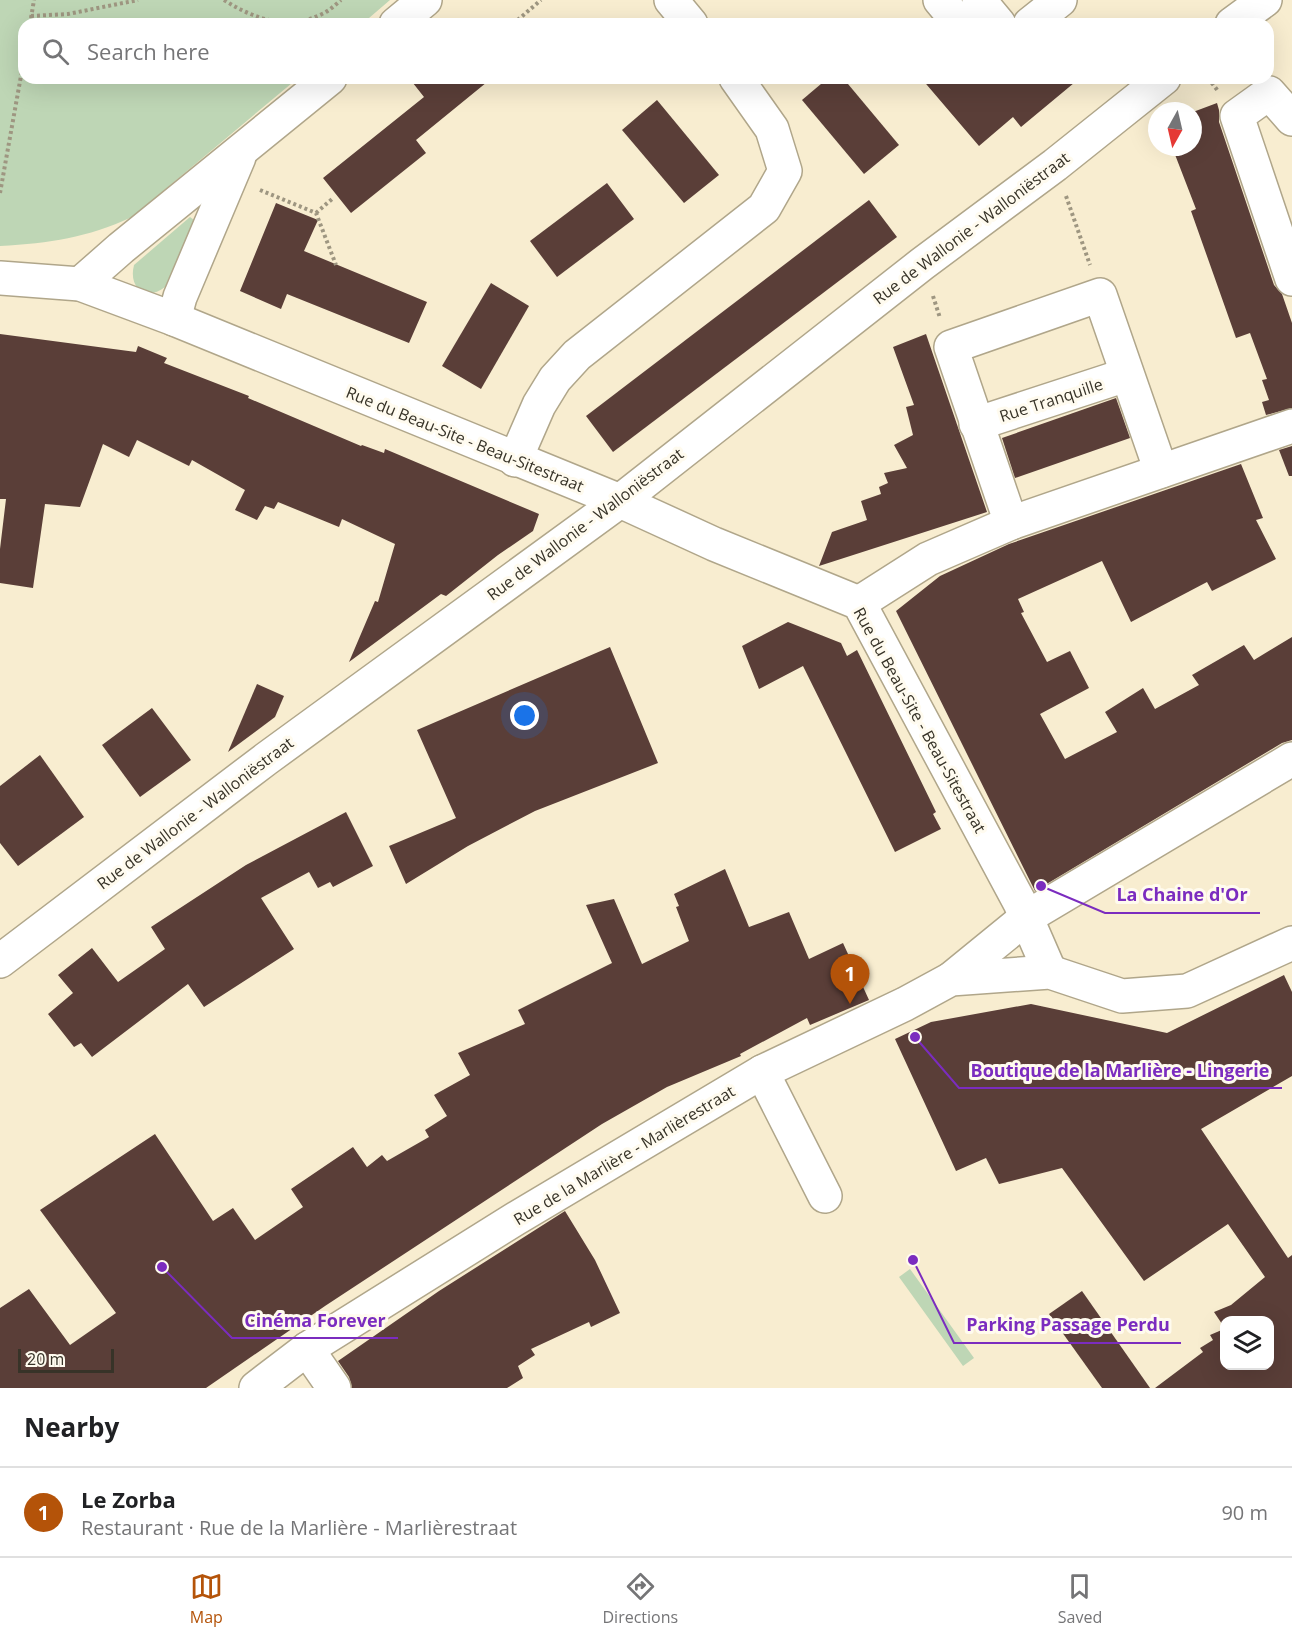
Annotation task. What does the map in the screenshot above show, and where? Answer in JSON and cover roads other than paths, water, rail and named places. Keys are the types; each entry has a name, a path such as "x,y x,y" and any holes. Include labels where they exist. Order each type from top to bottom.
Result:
{"street":[{"path":"403,18 425,0"},
{"path":"671,0 686,18"},
{"path":"940,0 955,18"},
{"path":"979,0 994,18"},
{"path":"1038,18 1060,0"},
{"path":"1240,18 1264,0"},
{"path":"80,284 121,248 236,164 323,84"},
{"path":"515,460 539,405 555,379 577,354 764,208 785,171 772,129 740,84"},
{"name":"Rue de Wallonie - Walloniëstraat","path":"0,961 266,759 620,501 1156,84"},
{"path":"1292,119 1269,93 1237,116 1292,279"},
{"path":"174,319 180,297 236,164"},
{"name":"Rue du Beau-Site - Beau-Sitestraat","path":"0,278 80,284 174,319 620,501 714,544 859,603 1027,917"},
{"path":"1011,523 951,347 1100,294 1126,375 1161,471"},
{"name":"Rue Tranquille","path":"976,424 1126,375"},
{"path":"859,603 928,559 1011,523 1292,426"},
{"name":"Rue de la Marlière - Marlièrestraat","path":"256,1388 307,1349 515,1219 762,1072 905,1004 951,979 1027,917 1292,759"},
{"path":"1027,917 1050,972"},
{"name":"Rue de la Marlière - Marlièrestraat","path":"951,979 1050,972 1122,996 1187,992 1292,943"},
{"path":"762,1072 825,1196"},
{"path":"307,1349 334,1388"}],"place":[{"name":"La Chaine d'Or","path":"1041,886"},
{"name":"Le Zorba","path":"850,1004"},
{"name":"Boutique de la Marlière - Lingerie","path":"915,1037"},
{"name":"Parking Passage Perdu","path":"913,1260"},
{"name":"Cinéma Forever","path":"162,1267"}]}
